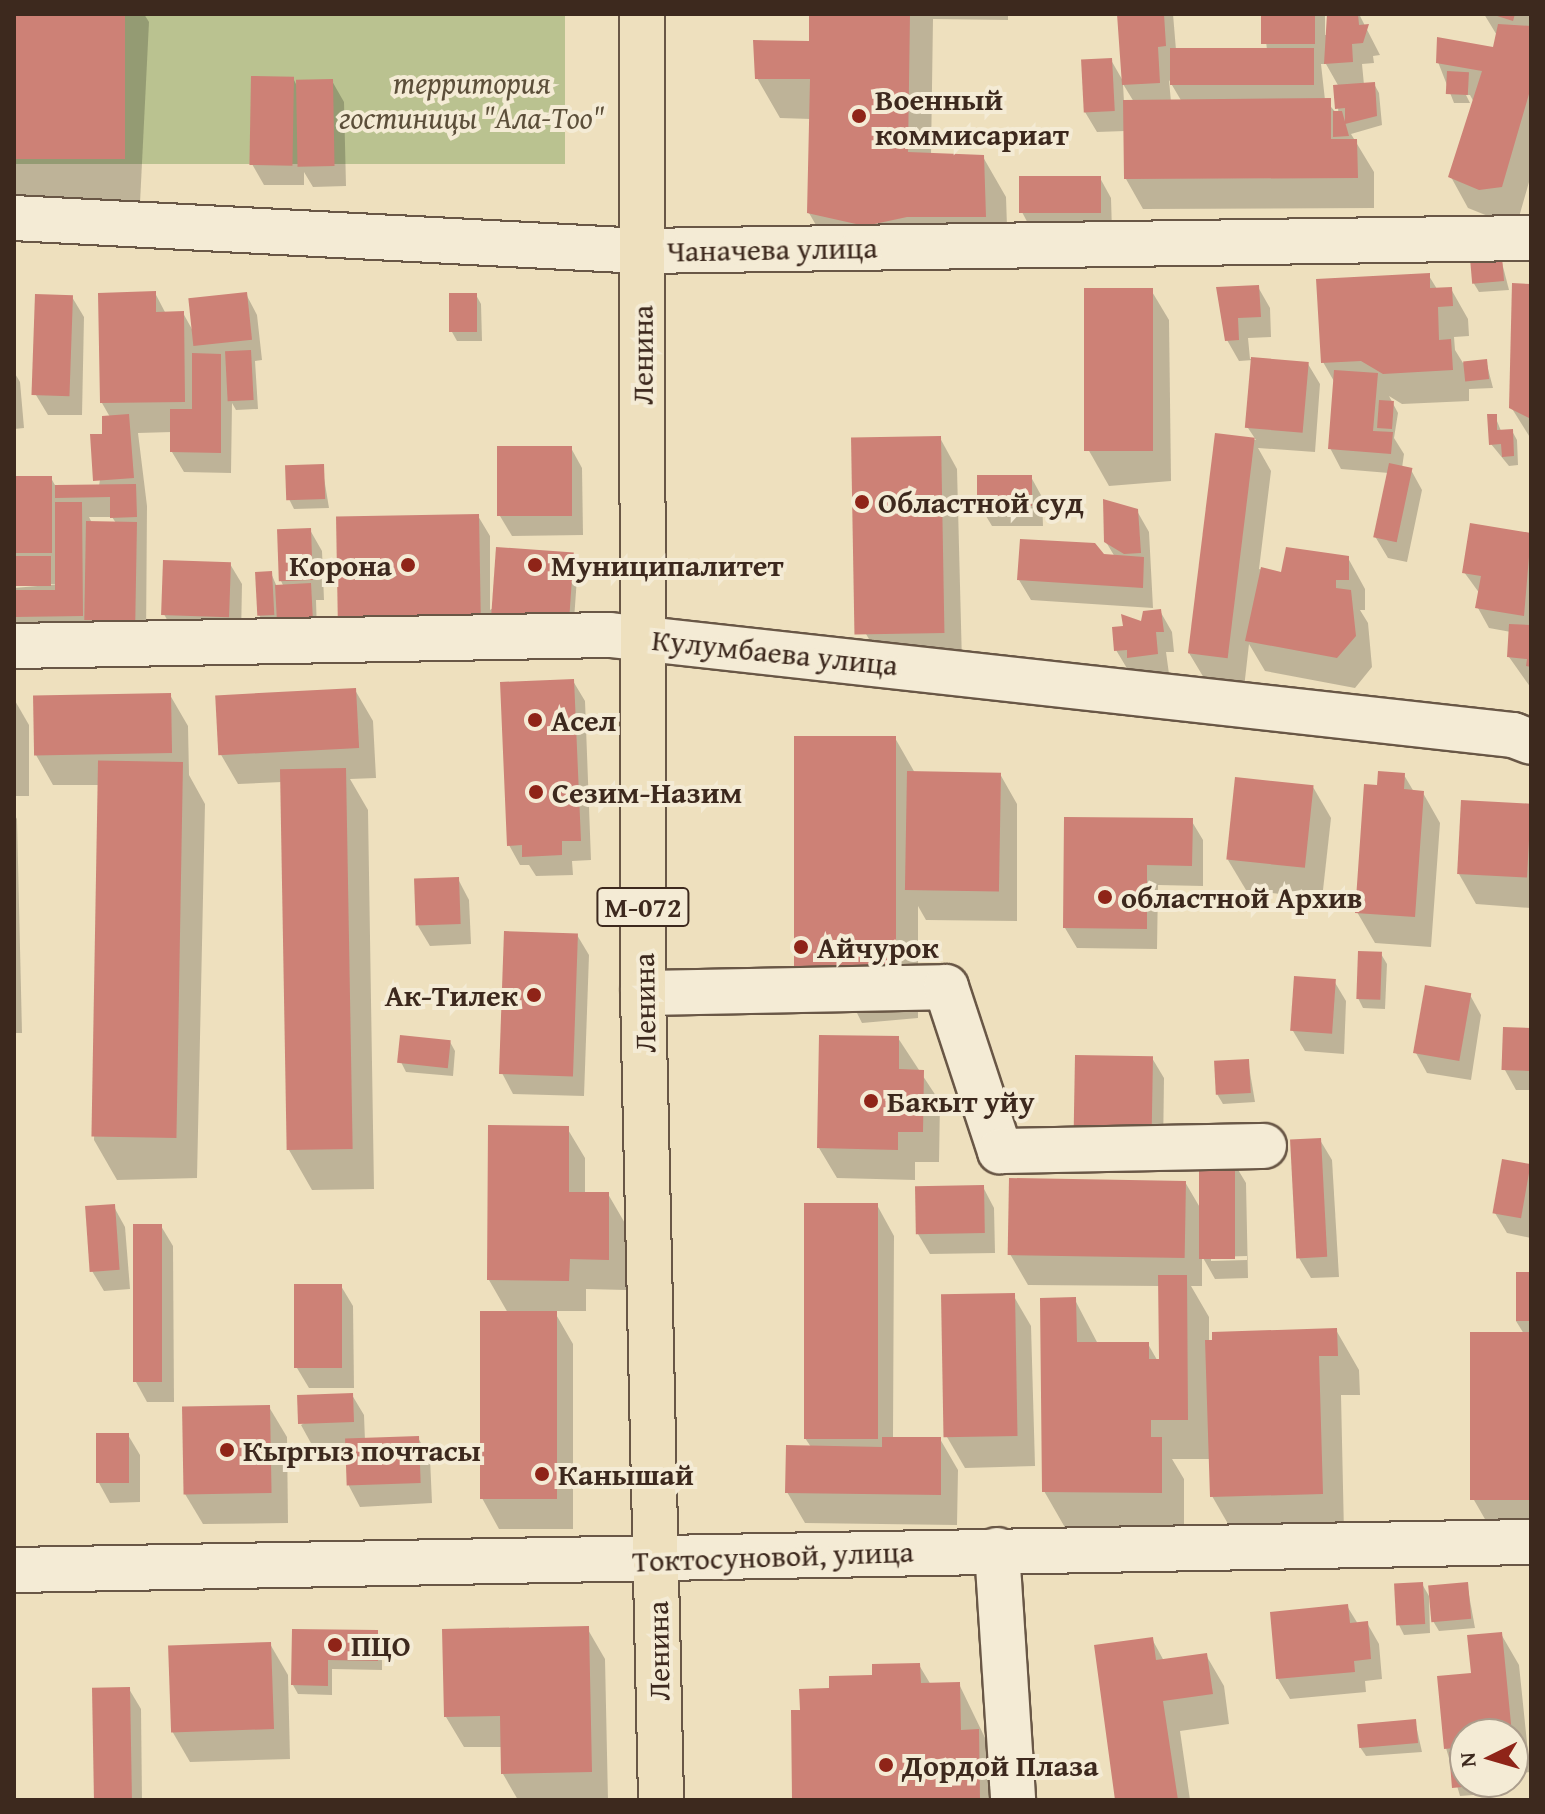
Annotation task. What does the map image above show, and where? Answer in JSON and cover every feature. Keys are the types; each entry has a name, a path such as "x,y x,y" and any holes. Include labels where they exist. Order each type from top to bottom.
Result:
{"main road":[{"name":"Ленина","path":"642,14 643,993 661,1800"}],"street":[{"name":"Чаначева улица","path":"14,218 642,251 1531,238"},
{"name":"Кулумбаева улица","path":"14,646 643,637 1513,735 1531,742"},
{"path":"643,993 946,987 1000,1151 1264,1146"},
{"name":"Токтосуновой, улица","path":"14,1570 656,1561 997,1550 1531,1542"},
{"path":"997,1550 1013,1800"}],"green space":[{"name":"территория гостиницы \"Ала-Тоо\"","path":"14,14 565,14 565,164 14,164"}],"building":[{"path":"14,14 125,14 125,159 14,159"},
{"name":"Военный коммисариат","path":"809,14 910,14 908,152 984,155 986,217 907,217 865,226 807,213 810,79 755,79 753,40 809,41"},
{"path":"1117,14 1164,14 1166,46 1158,47 1160,83 1122,85"},
{"path":"1261,14 1315,14 1315,44 1261,44"},
{"path":"1327,14 1358,14 1359,25 1369,24 1363,43 1352,44 1353,62 1324,64"},
{"path":"1491,14 1515,14 1513,21"},
{"path":"1498,24 1531,26 1531,87 1502,187 1479,190 1448,177 1482,71 1436,63 1437,37 1493,47"},
{"path":"1170,48 1314,48 1314,85 1170,85"},
{"path":"1112,58 1115,111 1084,113 1081,60"},
{"path":"1447,71 1469,72 1468,95 1446,94"},
{"path":"251,76 294,77 292,166 249,165"},
{"path":"333,79 335,166 298,167 296,80"},
{"path":"1375,82 1377,116 1345,124 1345,108 1335,109 1333,85"},
{"path":"1331,98 1331,139 1357,139 1358,178 1124,179 1123,100"},
{"path":"1333,111 1342,111 1349,136 1333,137"},
{"path":"1019,176 1101,176 1101,213 1019,213"},
{"path":"1502,257 1504,281 1472,284 1470,260"},
{"path":"1430,273 1430,288 1452,287 1453,306 1438,307 1439,340 1451,339 1453,370 1383,374 1361,361 1321,363 1316,279"},
{"path":"1512,283 1531,284 1531,419 1509,408"},
{"path":"1259,285 1261,317 1238,318 1239,340 1225,341 1216,287"},
{"path":"1084,288 1153,288 1153,451 1084,451"},
{"path":"156,291 156,312 184,311 185,402 100,403 98,293"},
{"path":"247,292 252,340 193,346 188,298"},
{"path":"449,293 477,293 477,332 449,332"},
{"path":"35,294 73,295 69,396 31,395"},
{"path":"251,350 254,400 228,401 225,351"},
{"path":"192,353 221,354 221,453 170,452 170,409 192,409"},
{"path":"1251,357 1309,362 1303,433 1245,428"},
{"path":"1487,359 1489,379 1465,381 1463,362"},
{"path":"1334,370 1378,373 1373,431 1393,432 1391,454 1328,449"},
{"path":"1379,400 1394,401 1392,429 1377,428"},
{"path":"129,414 134,478 93,481 90,434 102,434 102,416"},
{"path":"1487,414 1497,414 1497,430 1513,429 1514,456 1502,457 1501,444 1489,445"},
{"path":"1215,433 1255,438 1228,658 1188,653"},
{"path":"941,436 944,633 854,635 851,438"},
{"path":"497,446 572,446 572,516 497,516"},
{"path":"1389,463 1412,468 1397,542 1373,537"},
{"path":"324,464 325,499 286,500 285,465"},
{"path":"977,475 1032,475 1032,506 977,506"},
{"path":"14,476 52,476 52,553 14,553"},
{"path":"136,484 137,517 110,518 110,497 55,498 55,485"},
{"path":"1103,499 1138,509 1141,553 1124,554 1104,542"},
{"path":"55,502 82,502 83,616 14,617 14,590 55,590"},
{"name":"Корона","path":"479,514 481,615 338,617 336,516"},
{"path":"86,521 137,522 135,621 84,620"},
{"path":"1470,523 1531,533 1524,616 1475,608 1481,576 1462,573"},
{"path":"311,528 313,580 279,581 277,529"},
{"path":"1020,539 1095,543 1104,554 1144,557 1143,588 1017,580"},
{"path":"496,547 574,552 569,625 491,620"},
{"path":"1286,547 1349,556 1349,580 1336,580 1336,588 1351,590 1356,636 1337,658 1245,641 1261,567 1281,572"},
{"path":"14,556 51,556 51,586 14,586"},
{"path":"163,560 231,562 229,617 161,615"},
{"path":"272,571 274,615 257,616 255,572"},
{"path":"311,583 313,624 277,626 275,585"},
{"path":"1161,609 1164,632 1156,632 1158,654 1127,658 1127,650 1114,651 1112,627 1123,626 1121,614 1141,621 1143,611"},
{"path":"1509,624 1531,625 1531,667 1526,666 1527,659 1507,657"},
{"path":"574,679 581,841 562,841 562,855 522,857 522,845 507,846 500,682"},
{"path":"356,688 359,748 218,755 215,695"},
{"path":"171,693 172,753 34,755 33,695"},
{"path":"794,736 896,736 896,974 794,974"},
{"path":"98,761 183,762 176,1138 91,1136"},
{"path":"346,768 353,1149 287,1150 280,769"},
{"path":"907,771 1001,773 999,892 905,890"},
{"path":"1378,771 1405,773 1404,789 1424,791 1415,917 1355,913 1364,784 1377,785"},
{"path":"1235,777 1314,785 1305,868 1226,860"},
{"path":"1461,800 1531,804 1527,878 1457,874"},
{"name":"областной Архив","path":"1064,817 1193,818 1192,866 1147,865 1147,929 1063,928"},
{"path":"459,877 461,924 416,926 414,879"},
{"path":"504,931 578,934 573,1076 499,1074"},
{"path":"1358,951 1382,952 1380,1000 1356,999"},
{"path":"1294,976 1336,979 1332,1034 1290,1031"},
{"path":"1425,985 1471,993 1459,1061 1413,1053"},
{"path":"1503,1027 1531,1028 1529,1071 1501,1070"},
{"path":"400,1035 451,1040 448,1068 397,1063"},
{"name":"Бакыт уйу","path":"819,1035 899,1036 899,1069 924,1070 923,1132 898,1132 898,1150 817,1148"},
{"path":"1075,1055 1153,1056 1152,1133 1074,1132"},
{"path":"1249,1059 1251,1093 1216,1095 1214,1061"},
{"path":"488,1125 569,1126 569,1192 609,1192 609,1260 570,1259 569,1281 487,1280"},
{"path":"1321,1138 1327,1257 1296,1258 1290,1140"},
{"path":"1502,1159 1531,1164 1521,1218 1492,1213"},
{"path":"1199,1161 1235,1161 1235,1259 1199,1259"},
{"path":"1009,1178 1186,1181 1185,1258 1008,1255"},
{"path":"984,1185 985,1233 916,1234 915,1186"},
{"path":"804,1203 878,1203 878,1439 804,1439"},
{"path":"115,1204 120,1270 90,1272 85,1206"},
{"path":"133,1224 162,1224 162,1382 133,1382"},
{"path":"1516,1272 1531,1272 1531,1321 1516,1321"},
{"path":"1158,1275 1187,1275 1188,1420 1151,1420 1151,1437 1162,1437 1162,1493 1042,1492 1040,1298 1076,1297 1077,1342 1149,1342 1149,1359 1159,1359"},
{"path":"294,1284 342,1284 342,1368 294,1368"},
{"path":"1015,1293 1017,1436 944,1437 941,1294"},
{"path":"480,1311 557,1311 557,1499 480,1499"},
{"path":"1337,1328 1338,1356 1319,1356 1323,1494 1210,1497 1205,1340 1212,1340 1212,1332"},
{"path":"1470,1332 1531,1332 1531,1500 1470,1500"},
{"path":"353,1393 354,1422 298,1424 297,1395"},
{"name":"Кыргыз почтасы","path":"270,1405 272,1493 184,1495 182,1407"},
{"path":"96,1433 129,1433 129,1483 96,1483"},
{"path":"419,1436 421,1483 347,1486 345,1439"},
{"path":"882,1437 941,1437 941,1495 785,1493 786,1445 882,1447"},
{"path":"1423,1582 1425,1624 1396,1625 1394,1584"},
{"path":"1468,1582 1471,1619 1431,1622 1428,1585"},
{"path":"1348,1604 1350,1623 1368,1621 1371,1659 1354,1661 1355,1672 1276,1679 1270,1612"},
{"path":"589,1626 592,1772 501,1774 500,1716 444,1717 442,1629"},
{"name":"ПЦО","path":"292,1629 378,1630 378,1661 328,1660 328,1686 291,1685"},
{"path":"1502,1632 1510,1718 1449,1718 1449,1749 1444,1749 1437,1676 1471,1673 1467,1635"},
{"path":"1153,1637 1156,1660 1207,1653 1213,1694 1163,1701 1178,1800 1115,1800 1094,1645"},
{"path":"271,1642 274,1729 171,1733 168,1646"},
{"name":"Дордой Плаза","path":"920,1663 921,1683 960,1682 961,1730 979,1729 980,1800 792,1800 791,1710 800,1710 799,1689 829,1688 829,1676 872,1675 872,1664"},
{"path":"130,1687 132,1800 94,1800 92,1688"},
{"path":"1416,1719 1418,1743 1359,1748 1357,1724"}],"place":[{"name":"Военный коммисариат","path":"859,116"},
{"name":"Областной суд","path":"862,502"},
{"name":"Корона","path":"408,565"},
{"name":"Муниципалитет","path":"535,565"},
{"name":"Асел","path":"535,720"},
{"name":"Сезим-Назим","path":"536,792"},
{"name":"областной Архив","path":"1105,897"},
{"name":"Айчурок","path":"801,947"},
{"name":"Ак-Тилек","path":"534,995"},
{"name":"Бакыт уйу","path":"871,1101"},
{"name":"Кыргыз почтасы","path":"227,1450"},
{"name":"Канышай","path":"542,1474"},
{"name":"ПЦО","path":"335,1645"},
{"name":"Дордой Плаза","path":"886,1765"}]}
